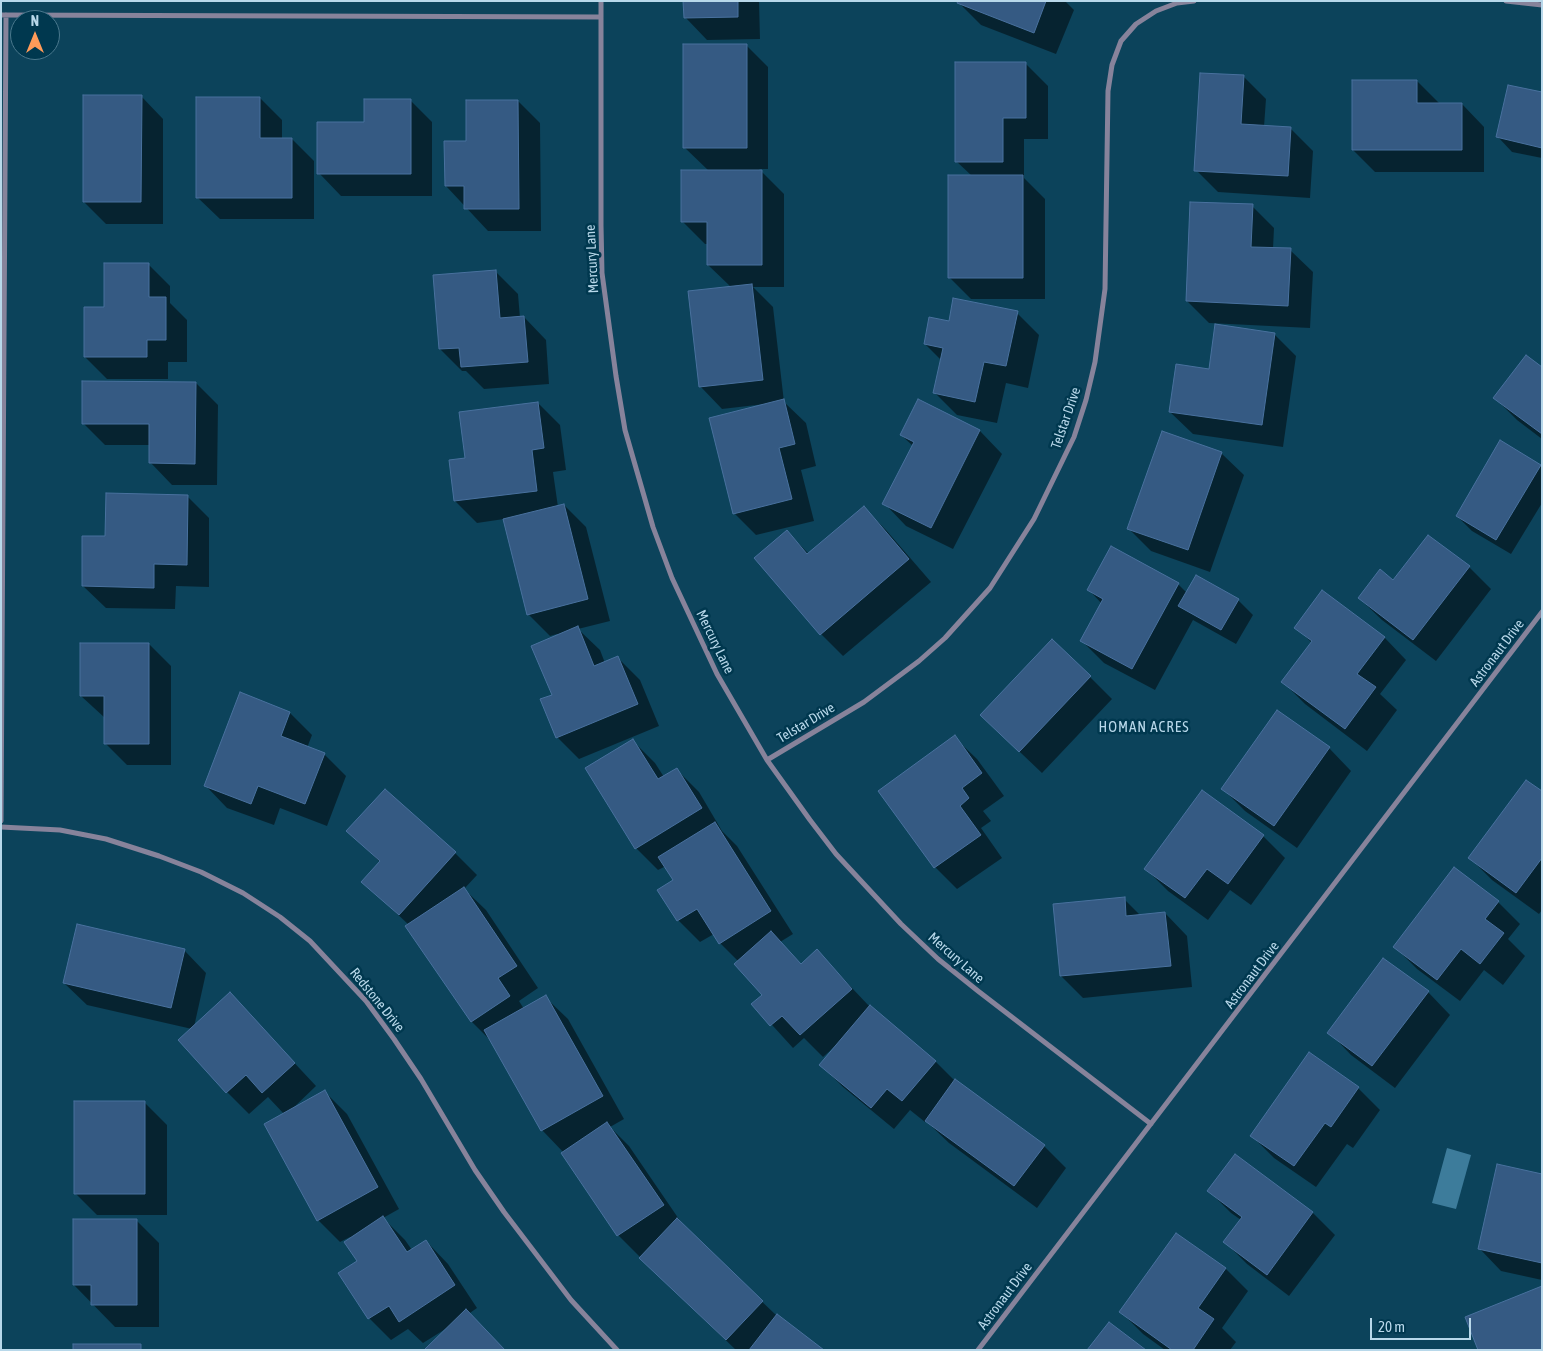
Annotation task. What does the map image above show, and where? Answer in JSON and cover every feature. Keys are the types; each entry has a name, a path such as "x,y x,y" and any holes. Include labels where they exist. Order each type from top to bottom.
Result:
{"street":[{"name":"Mercury Lane","path":"601,1 602,273 607,320 625,430 653,527 672,578 717,674 767,760 836,854 901,924 938,959 1151,1124"},
{"name":"Telstar Drive","path":"767,760 864,702 919,661 945,638 990,588 1034,519 1074,437 1086,400 1097,352 1105,290 1108,91 1112,65 1121,41 1136,24 1156,11 1177,3 1194,1"},
{"path":"1506,1 1542,5"},
{"path":"1,821 4,15 601,17"},
{"name":"Astronaut Drive","path":"978,1350 1542,612"},
{"name":"Redstone Drive","path":"1,828 60,830 106,839 202,872 243,893 280,916 310,941 366,1001 421,1079 475,1170 504,1212 571,1300 617,1350"}],"water":[{"path":"1447,1148 1471,1155 1456,1209 1432,1203"}],"building":[{"path":"683,1 738,1 738,17 684,18"},
{"path":"958,1 1046,1 1034,33 957,3"},
{"path":"683,44 747,44 747,148 683,148"},
{"path":"955,62 1026,62 1026,118 1003,118 1003,162 955,162"},
{"path":"1200,73 1244,75 1241,124 1291,127 1288,176 1194,171"},
{"path":"1352,80 1417,80 1417,103 1462,103 1462,150 1352,150"},
{"path":"1508,85 1542,92 1542,148 1496,137"},
{"path":"83,95 142,95 141,202 83,202"},
{"path":"196,97 260,97 260,138 292,138 292,198 196,198"},
{"path":"364,99 411,99 411,174 317,174 317,122 364,122"},
{"path":"466,100 518,100 519,209 464,209 464,186 445,186 444,141 466,141"},
{"path":"681,170 762,170 762,265 707,265 707,222 681,222"},
{"path":"948,175 1023,175 1023,278 948,278"},
{"path":"1190,202 1253,204 1251,247 1291,248 1288,306 1186,301"},
{"path":"104,263 149,263 149,297 166,297 166,340 147,340 147,357 84,357 84,307 104,307"},
{"path":"496,270 500,318 524,316 528,362 461,367 459,348 439,349 433,275"},
{"path":"752,284 763,380 699,387 688,291"},
{"path":"953,298 1018,311 1006,366 984,362 975,402 933,393 943,348 924,344 929,317 949,321"},
{"path":"1215,324 1275,333 1262,425 1169,412 1176,364 1209,369"},
{"path":"1526,355 1542,367 1542,434 1493,398"},
{"path":"82,381 196,382 195,464 149,463 149,424 82,424"},
{"path":"784,399 795,444 779,448 792,499 733,514 709,418"},
{"path":"918,399 980,430 931,528 882,504 914,442 900,435"},
{"path":"538,402 544,448 532,450 537,491 454,501 449,460 465,458 459,412"},
{"path":"1162,431 1222,452 1188,550 1127,529"},
{"path":"1500,440 1541,465 1496,540 1456,516"},
{"path":"106,493 188,495 187,565 154,564 154,588 82,586 82,536 105,536"},
{"path":"564,504 588,599 527,615 503,519"},
{"path":"864,506 909,559 820,635 754,558 787,530 807,554"},
{"path":"1428,535 1470,566 1413,640 1358,598 1380,569 1393,580"},
{"path":"1111,546 1179,583 1132,669 1080,641 1103,599 1087,590"},
{"path":"1196,575 1239,599 1221,630 1178,606"},
{"path":"1322,590 1385,637 1357,674 1376,687 1345,729 1281,682 1312,641 1294,628"},
{"path":"578,626 594,666 618,656 638,704 556,738 540,699 552,695 531,646"},
{"path":"1052,639 1091,676 1019,752 980,715"},
{"path":"80,643 149,643 149,744 104,744 104,696 80,696"},
{"path":"240,692 290,712 281,736 325,753 305,804 258,786 251,804 204,786"},
{"path":"1277,710 1330,747 1274,826 1221,789"},
{"path":"955,735 982,773 962,788 969,798 960,806 981,835 934,868 878,791"},
{"path":"633,739 658,779 677,768 702,808 635,849 585,768"},
{"path":"1526,780 1542,791 1542,858 1516,893 1468,858"},
{"path":"385,789 456,852 399,915 361,882 380,861 346,831"},
{"path":"1202,790 1264,835 1228,884 1207,869 1185,898 1144,869"},
{"path":"715,822 771,911 719,944 697,909 677,921 657,890 673,880 658,857"},
{"path":"1454,867 1499,901 1485,919 1504,933 1480,964 1461,949 1437,980 1393,947"},
{"path":"464,887 517,966 498,978 510,996 471,1022 405,926"},
{"path":"1125,897 1126,916 1165,912 1171,966 1060,976 1053,904"},
{"path":"77,924 185,949 171,1008 63,983"},
{"path":"771,931 801,964 817,949 852,989 800,1035 782,1016 770,1026 751,1004 762,995 734,964"},
{"path":"1383,958 1429,991 1372,1066 1327,1033"},
{"path":"230,992 295,1063 262,1093 246,1075 226,1093 178,1040"},
{"path":"546,995 603,1096 541,1131 484,1030"},
{"path":"870,1005 936,1061 902,1101 887,1089 871,1108 819,1065"},
{"path":"1309,1052 1359,1087 1331,1127 1325,1123 1294,1166 1250,1136"},
{"path":"955,1079 1045,1145 1014,1186 925,1121"},
{"path":"325,1090 378,1187 317,1221 264,1124"},
{"path":"74,1101 145,1101 145,1194 74,1194"},
{"path":"607,1122 664,1205 617,1236 561,1153"},
{"path":"1235,1154 1313,1212 1267,1275 1223,1242 1242,1217 1207,1191"},
{"path":"1497,1164 1542,1174 1542,1263 1478,1249"},
{"path":"383,1216 407,1252 426,1240 455,1285 399,1322 389,1306 368,1319 338,1273 357,1261 344,1242"},
{"path":"677,1218 763,1301 726,1340 639,1258"},
{"path":"73,1219 137,1219 137,1305 91,1305 91,1285 73,1285"},
{"path":"1176,1233 1226,1268 1198,1308 1214,1319 1193,1350 1172,1350 1119,1312"},
{"path":"1542,1286 1542,1350 1478,1350 1465,1317"},
{"path":"466,1309 505,1350 424,1350"},
{"path":"777,1314 824,1350 749,1350"},
{"path":"1109,1322 1146,1350 1087,1350"},
{"path":"73,1344 141,1344 141,1350 73,1350"}],"district":[{"name":"HOMAN ACRES","path":"1144,727"}]}
